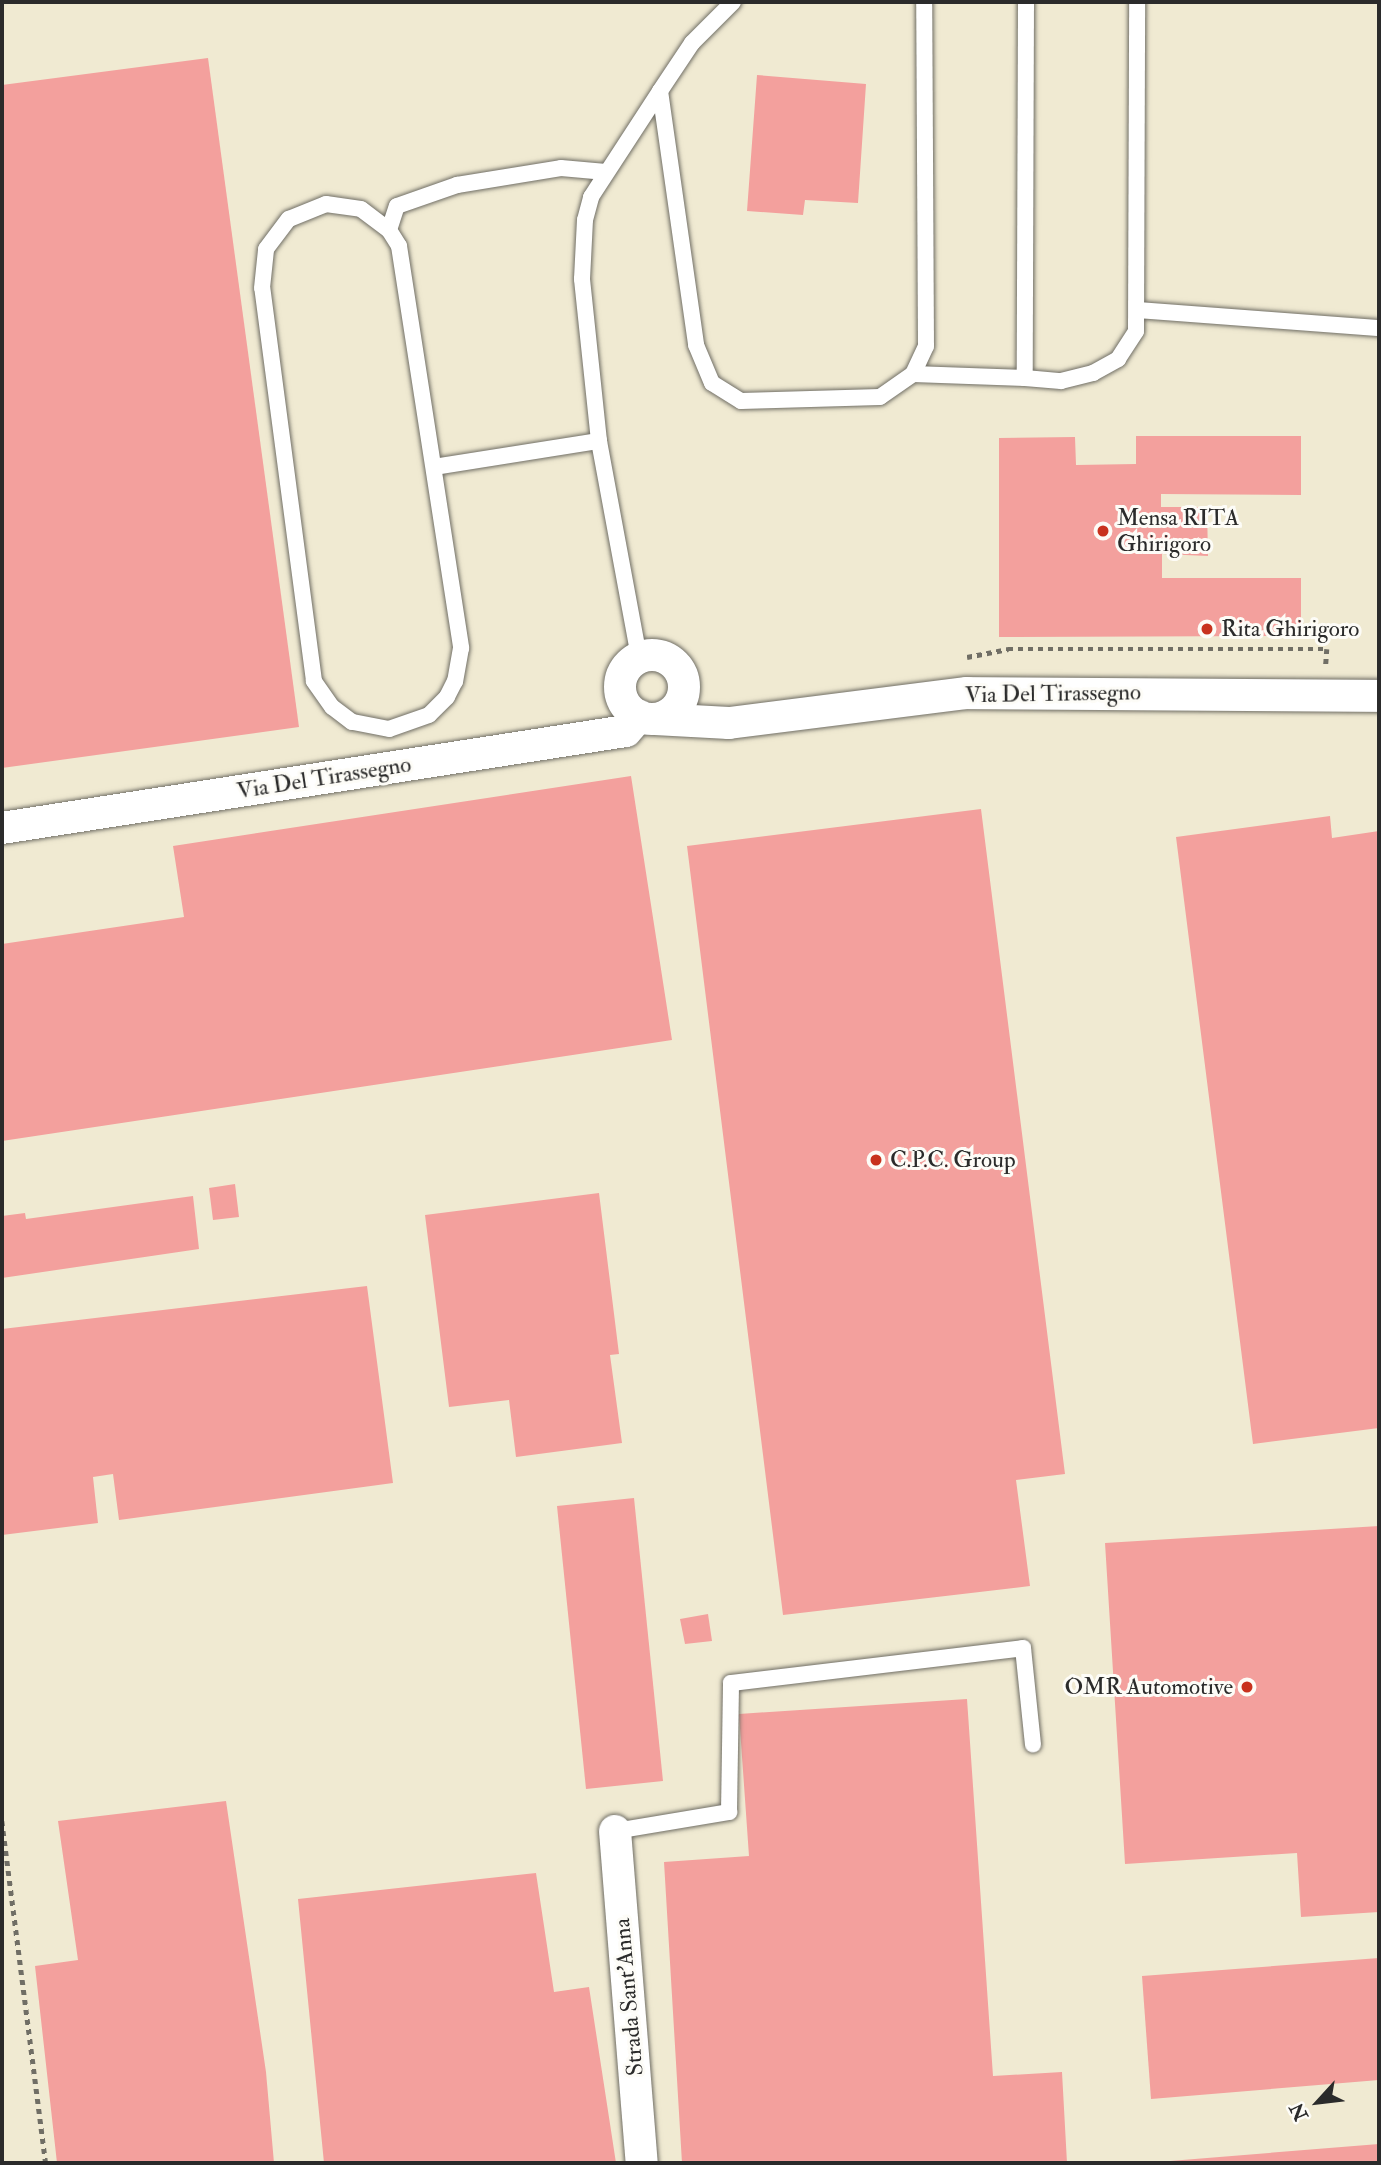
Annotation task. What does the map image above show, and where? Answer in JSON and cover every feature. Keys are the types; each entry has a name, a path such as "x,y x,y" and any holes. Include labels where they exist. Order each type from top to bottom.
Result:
{"street":[{"path":"639,657 669,660 684,686 729,723 647,717 623,702 620,681 639,657"},
{"path":"647,717 678,706 684,686"},
{"name":"Via Del Tirassegno","path":"729,723 967,693 1379,696"},
{"name":"Via Del Tirassegno","path":"2,828 626,731 647,717"},
{"name":"Strada Sant'Anna","path":"615,1831 642,2163"}],"lane":[{"path":"660,91 696,345 712,383 741,401 864,400 891,392 913,374 926,346 924,2"},
{"path":"1025,378 1026,2"},
{"path":"913,374 1076,379 1118,359 1136,331 1139,310 1138,2"},
{"path":"639,657 599,441 582,247 591,197 692,43 728,3"},
{"path":"389,230 397,206 436,190 561,168 606,172"},
{"path":"326,204 361,209 389,230 400,246 434,467 461,648 455,681 429,715 389,729 352,722 332,707 314,681 309,658 262,288 267,249 289,219 326,204"},
{"path":"1139,310 1379,328"},
{"path":"434,467 599,441"},
{"path":"615,1831 729,1812 731,1683 1023,1648 1033,1744"}],"path":[{"path":"966,657 1008,649 1327,649 1324,696"},
{"path":"2,1821 46,2163"}],"building":[{"path":"208,58 299,727 2,768 2,85"},
{"path":"757,75 866,84 858,203 805,200 803,215 747,211"},
{"name":"Mensa RITA Ghirigoro","path":"1136,436 1301,436 1301,495 1161,494 1161,507 1207,507 1208,556 1162,554 1162,578 1301,578 1301,636 999,637 999,438 1075,437 1076,465 1136,464"},
{"path":"631,776 672,1040 2,1141 2,944 184,917 173,846"},
{"name":"C.P.C. Group","path":"981,809 1065,1474 1016,1480 1030,1586 783,1615 687,846"},
{"path":"1330,816 1332,838 1379,831 1379,1428 1253,1444 1176,837"},
{"path":"235,1184 239,1217 213,1220 209,1188"},
{"path":"599,1193 619,1354 610,1355 622,1443 516,1457 509,1400 449,1407 425,1215"},
{"path":"193,1196 199,1249 2,1278 2,1216 25,1213 26,1219"},
{"path":"367,1286 393,1483 119,1520 113,1474 93,1477 98,1523 2,1535 2,1329"},
{"path":"634,1498 663,1781 586,1789 557,1506"},
{"name":"OMR Automotive","path":"1379,1526 1379,1912 1301,1917 1297,1853 1125,1864 1105,1543"},
{"path":"708,1614 712,1641 685,1644 680,1619"},
{"path":"967,1699 993,2076 1062,2072 1067,2163 682,2163 664,1862 749,1856 739,1714"},
{"path":"226,1801 266,2072 274,2163 57,2163 35,1966 78,1960 58,1821"},
{"path":"536,1873 554,1992 589,1987 616,2163 324,2163 298,1899"},
{"path":"1379,1958 1379,2080 1151,2099 1142,1976"},
{"path":"1379,2144 1379,2163 1170,2163 1170,2161"}],"place":[{"name":"Mensa RITA Ghirigoro","path":"1103,531"},
{"name":"Rita Ghirigoro","path":"1207,629"},
{"name":"C.P.C. Group","path":"876,1160"},
{"name":"OMR Automotive","path":"1247,1687"}]}
